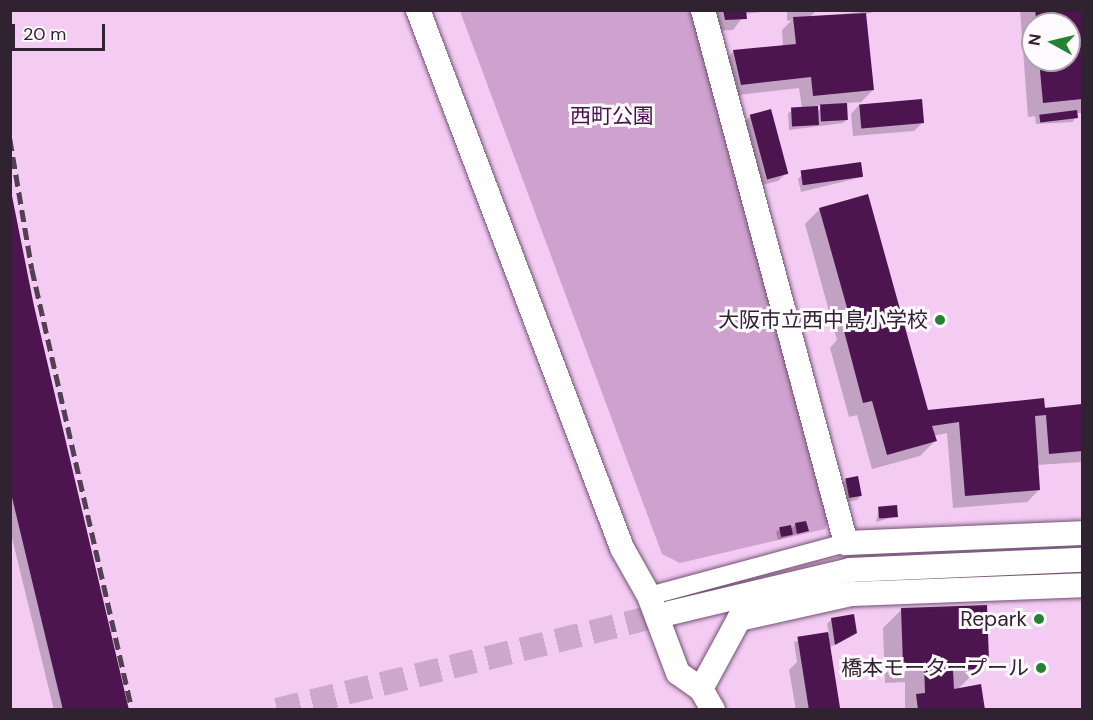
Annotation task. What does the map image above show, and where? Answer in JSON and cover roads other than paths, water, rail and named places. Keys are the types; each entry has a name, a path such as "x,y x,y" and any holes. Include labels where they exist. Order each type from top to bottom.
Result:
{"street":[{"path":"418,10 560,390 622,548 649,596 678,673 701,689 713,710"},
{"path":"704,10 846,543"},
{"path":"649,596 846,543 1083,533"},
{"path":"670,613 850,570 1083,560"},
{"path":"701,689 739,619 852,594 1083,585"}],"tunnel":[{"path":"277,710 670,613"}],"railway":[{"path":"10,139 32,269 132,710"}],"place":[{"name":"大阪市立西中島小学校","path":"940,320"},
{"name":"Repark","path":"1039,619"},
{"name":"橋本モータープール","path":"1041,668"}],"park label":[{"name":"西町公園","path":"612,116"}]}
